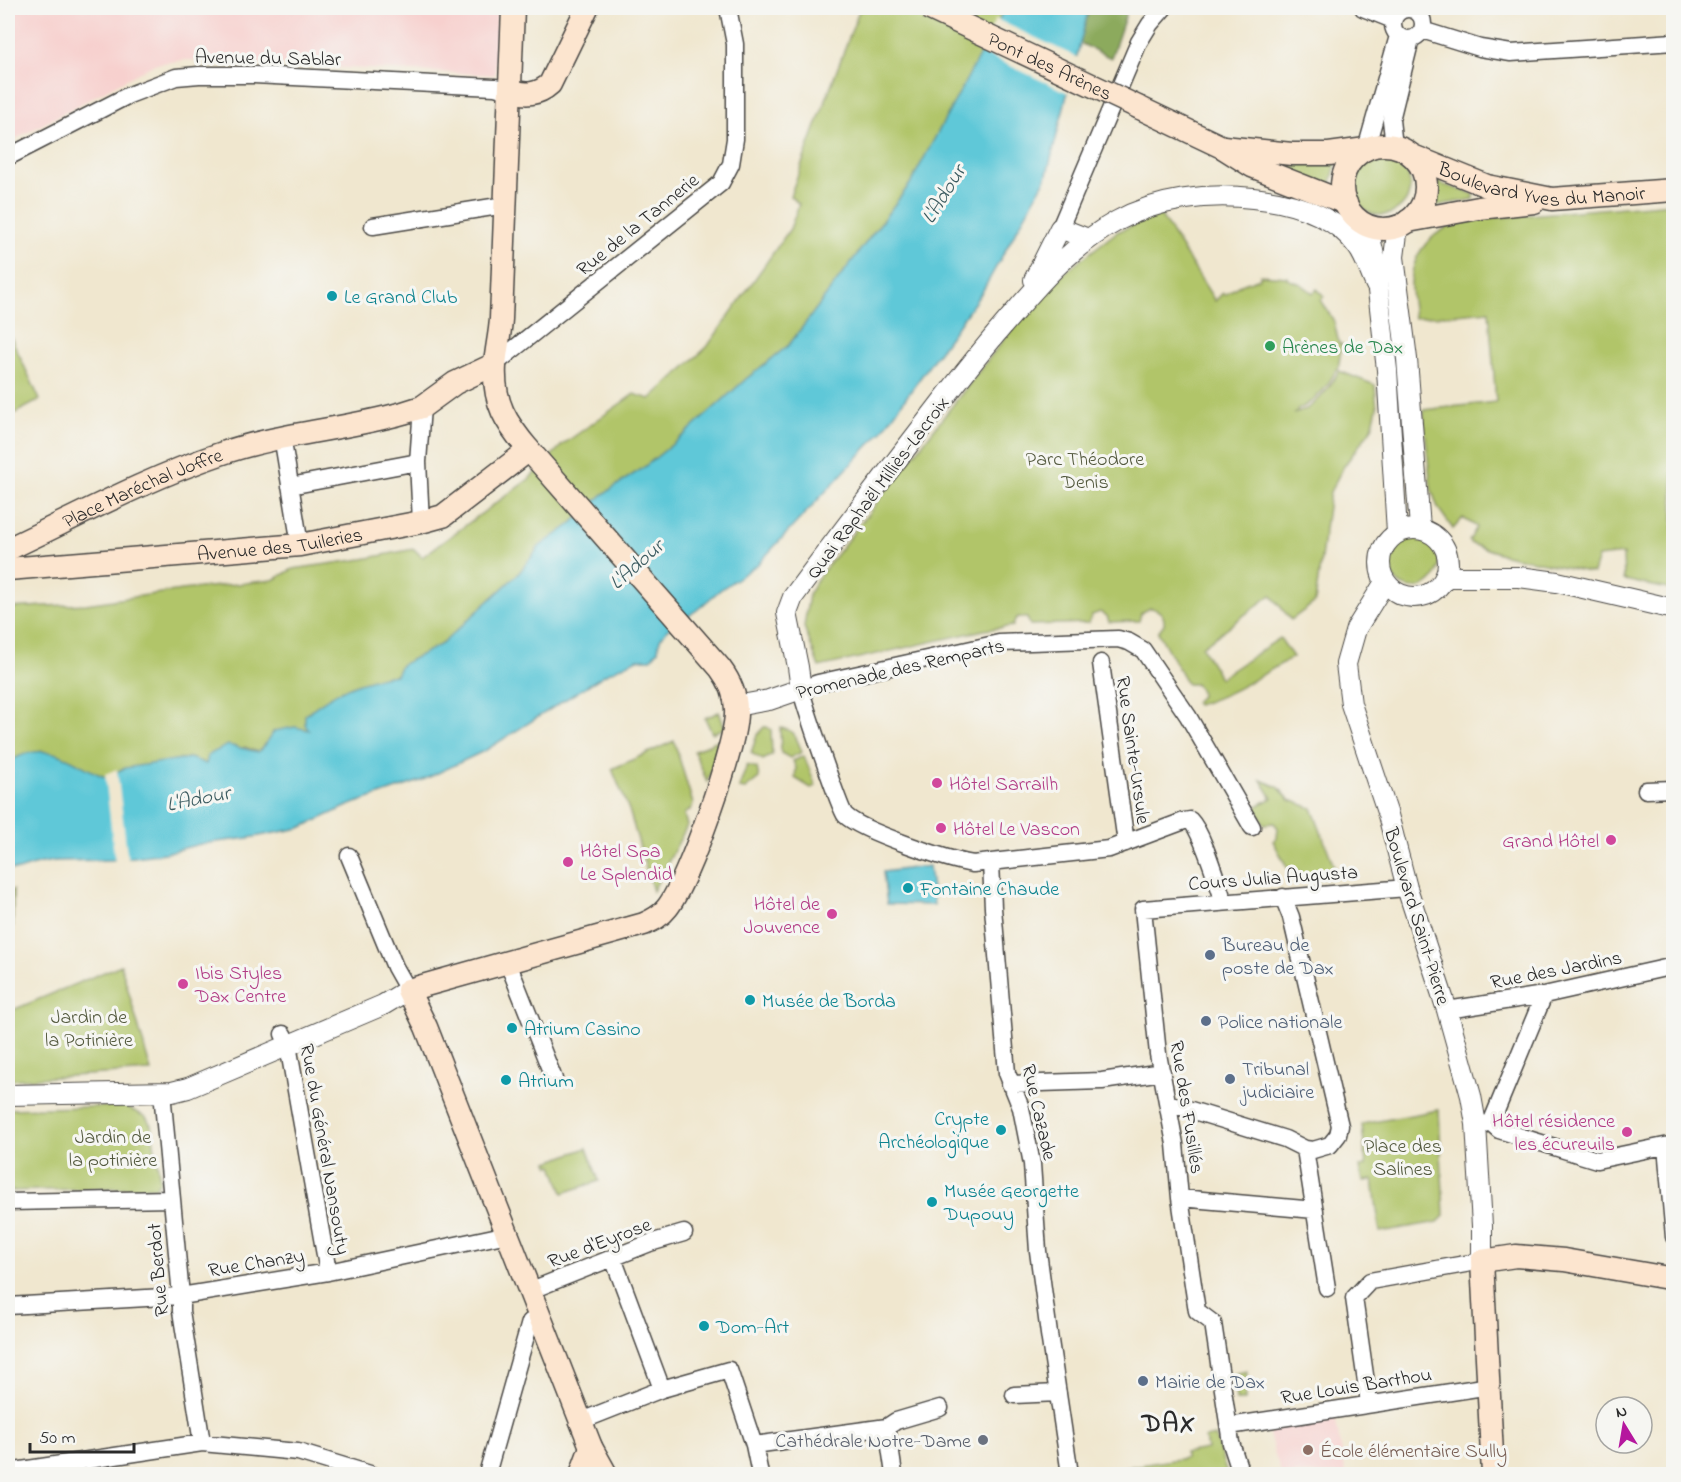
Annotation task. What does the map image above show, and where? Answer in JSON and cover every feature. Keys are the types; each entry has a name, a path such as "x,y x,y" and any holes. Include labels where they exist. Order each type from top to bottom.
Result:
{"main road":[{"path":"513,8 501,327 495,364 495,382 501,411 534,456 720,668 732,688 736,706 734,733 704,826 673,898 659,916 644,924 408,990 429,1035 591,1447 606,1474"},
{"path":"510,91 520,94 535,93 542,91 550,84 587,8"},
{"name":"Pont des Arènes","path":"928,8 1222,147"},
{"path":"1222,147 1292,154 1329,154 1382,145 1403,151 1422,169 1426,181 1422,205 1403,224"},
{"path":"1222,147 1252,166 1346,203"},
{"path":"1366,149 1350,161 1344,172 1342,184 1350,211 1366,225 1383,229 1479,208 1552,199"},
{"name":"Boulevard Yves du Manoir","path":"1403,151 1487,186 1552,199 1674,190"},
{"name":"Place Maréchal Joffre","path":"8,549 151,479 220,453 282,436 395,416 422,407 455,383 495,364"},
{"name":"Avenue des Tuileries","path":"8,569 300,545 421,522 443,516 534,456"},
{"path":"1493,1474 1482,1261 1516,1256 1564,1260 1674,1279"},
{"path":"581,1474 591,1447"}],"street":[{"name":"Rue de la Tannerie","path":"495,364 721,183 731,164 735,138 735,44 728,8"},
{"name":"Quai Raphaël Milliès-Lacroix","path":"1022,304 1060,228 1139,42 1164,8"},
{"path":"1363,8 1406,31 1511,53 1674,42"},
{"path":"1366,149 1406,31 1422,20 1415,9 1402,10 1406,31 1391,120 1403,151"},
{"name":"Avenue du Sablar","path":"8,157 129,95 176,77 210,75 311,78 495,87 510,91"},
{"name":"Quai Raphaël Milliès-Lacroix","path":"801,689 788,613 793,597 976,356 1063,258 1088,239 1132,214 1167,203 1205,196 1232,195 1277,201 1314,213 1339,229 1358,246 1377,286"},
{"path":"373,226 505,205"},
{"path":"1403,224 1394,257 1407,359 1420,528"},
{"path":"1366,225 1374,255 1391,421 1397,532"},
{"path":"1060,228 1088,239"},
{"path":"421,522 418,462 422,407"},
{"path":"282,436 300,545"},
{"path":"290,486 418,462"},
{"path":"1408,528 1420,528 1438,538 1444,546 1448,556 1448,567 1445,577 1432,592 1422,596 1401,595 1385,582 1380,571 1379,560 1382,549 1388,539 1397,532 1408,528"},
{"path":"1445,577 1519,577 1557,582 1674,609"},
{"name":"Boulevard Saint-Pierre","path":"1385,582 1356,629 1346,664 1351,704 1372,764 1407,888 1447,1010 1471,1096 1489,1126 1482,1226 1482,1261"},
{"name":"Promenade des Remparts","path":"736,706 769,700 818,683 999,643 1118,639 1143,650 1188,716 1252,827"},
{"name":"Rue Sainte-Ursule","path":"1101,663 1126,843"},
{"path":"801,689 806,711 843,813 859,825 954,861 973,864 1095,852 1190,820 1202,843 1224,902"},
{"path":"1646,790 1674,789"},
{"path":"8,1095 162,1092 169,1085 201,1068 286,1040 387,990 408,990 395,967 349,856"},
{"name":"Rue Cazade","path":"991,862 1007,1074 1021,1108 1032,1164 1038,1251 1071,1474"},
{"name":"Cours Julia Augusta","path":"1143,909 1407,888"},
{"path":"1168,1102 1285,1139 1305,1149 1319,1149 1330,1144 1338,1135 1340,1126 1291,917 1283,897"},
{"name":"Rue des Fusillés","path":"1143,909 1162,1072 1175,1144 1180,1198 1197,1311 1213,1323 1229,1426"},
{"path":"508,963 554,1079"},
{"name":"Rue des Jardins","path":"1447,1010 1544,995 1674,966"},
{"path":"1544,995 1489,1126 1597,1160 1670,1145 1674,1237"},
{"name":"Rue du Général Nansouty","path":"286,1040 327,1272"},
{"path":"1010,1084 1101,1081 1162,1072"},
{"name":"Rue Berdot","path":"162,1092 181,1311 202,1443"},
{"path":"1305,1149 1327,1288"},
{"path":"1180,1198 1315,1210"},
{"path":"8,1202 172,1199"},
{"name":"Rue d'Eyrose","path":"529,1292 650,1243 684,1233"},
{"name":"Rue Chanzy","path":"8,1306 181,1296 327,1272 508,1234"},
{"path":"613,1258 662,1389"},
{"path":"1369,1403 1354,1298 1360,1290 1370,1281 1482,1261"},
{"path":"486,1474 530,1322 539,1316"},
{"path":"581,1421 662,1389 729,1370 754,1445 760,1474"},
{"name":"Rue Louis Barthou","path":"1229,1426 1490,1386"},
{"path":"1014,1395 1058,1393"},
{"path":"754,1445 887,1427 896,1421 940,1408"},
{"path":"1229,1426 1231,1443 1241,1474"},
{"path":"887,1427 894,1474"},
{"path":"8,1472 202,1443 298,1452 370,1474"}],"shaded area":[{"path":"8,8 498,8 495,75 186,60 155,64 8,143"},
{"name":"École élémentaire Sully","path":"1335,1417 1346,1474 1281,1474 1267,1427"}],"green space":[{"path":"860,8 991,8 1004,12 910,184 789,345 746,379 684,435 643,468 602,495 570,525 540,546 519,573 442,644 401,665 396,675 370,680 348,688 305,715 310,731 274,731 258,752 245,747 206,764 190,758 105,777 43,751 26,754 8,762 8,608 86,604 273,580 293,569 414,549 422,557 529,479 562,445 634,394 650,399 707,347 790,229 799,204 790,196"},
{"path":"1089,8 1128,8 1111,58 1080,43"},
{"path":"1244,155 1337,160 1330,187"},
{"path":"1375,157 1387,157 1402,165 1410,180 1410,192 1402,207 1387,215 1375,215 1360,207 1352,192 1352,180 1360,165"},
{"path":"1431,176 1440,178 1441,184 1474,194 1474,199 1433,206 1429,201 1432,187"},
{"path":"1673,203 1673,590 1624,580 1623,554 1598,557 1593,573 1505,555 1472,544 1469,541 1477,527 1463,518 1453,529 1438,508 1431,488 1423,410 1496,402 1489,311 1414,318 1412,273 1420,251 1435,235 1467,220"},
{"name":"Parc Théodore Denis","path":"1160,214 1215,301 1223,293 1225,295 1238,286 1260,278 1260,275 1287,277 1313,293 1317,289 1324,296 1321,300 1334,321 1339,344 1342,344 1338,369 1320,393 1294,414 1308,408 1315,403 1339,371 1375,385 1377,408 1372,428 1344,466 1330,492 1315,602 1291,620 1271,595 1202,647 1220,678 1280,638 1293,657 1234,690 1197,705 1195,702 1201,696 1200,689 1195,684 1187,684 1158,632 1164,624 1162,615 1159,611 1150,608 1141,613 1139,621 1109,622 1107,616 1100,612 1092,615 1089,623 1030,625 1027,618 1018,617 1013,626 984,630 819,667 804,627 809,594 818,578 1026,311 1066,271 1117,232"},
{"path":"8,331 40,400 8,417"},
{"path":"1419,538 1432,545 1438,553 1438,573 1432,581 1424,587 1409,588 1396,581 1390,573 1389,558 1396,545 1404,539"},
{"path":"719,712 725,728 712,733 705,718"},
{"path":"764,727 771,730 772,755 763,760 751,753 757,735"},
{"path":"780,728 793,733 802,752 790,758 781,753"},
{"path":"718,740 720,746 707,782 694,751"},
{"path":"674,741 693,804 684,814 687,826 653,891 629,810 612,769"},
{"path":"804,756 816,786 811,788 795,778 796,768 793,761"},
{"path":"747,765 757,768 759,778 745,789 739,788"},
{"path":"1261,780 1278,787 1290,800 1312,808 1338,877 1303,880 1299,871 1288,869 1273,841 1277,838 1278,828 1274,823 1264,824 1255,807 1272,798"},
{"path":"8,890 13,890 13,926 8,926"},
{"name":"Jardin de la Potinière","path":"121,965 151,1071 8,1080 8,1012"},
{"name":"Jardin de la potinière","path":"124,1106 146,1117 151,1125 160,1180 156,1187 8,1191 8,1109"},
{"name":"Place des Salines","path":"1439,1110 1444,1216 1438,1222 1380,1232 1373,1180 1363,1181 1360,1167 1366,1166 1362,1124"},
{"path":"587,1148 599,1181 563,1193 553,1165 550,1166 548,1162"},
{"path":"1247,1371 1245,1400 1236,1400 1234,1374"},
{"path":"1215,1436 1227,1474 1091,1474 1185,1458 1185,1453 1207,1449 1205,1438"}],"water":[{"name":"L'Adour","path":"1005,8 1089,8 1046,178 982,292 882,431 758,564 667,630 651,659 637,659 604,675 486,750 423,780 350,805 300,828 249,838 200,844 165,853 111,860 54,861 19,870 8,869 8,762 25,754 47,752 57,754 105,777 125,768 190,758 206,764 208,755 228,745 258,752 274,731 295,727 309,730 305,725 305,715 326,700 359,683 396,675 401,665 442,644 519,573 540,546 570,525 602,495 643,468 684,435 746,379 789,345 910,184"},
{"name":"Fontaine Chaude","path":"929,866 934,905 887,904 883,872"}],"pier":[{"path":"996,19 1079,58 1070,94 978,51"},
{"path":"117,769 128,861 115,863 105,774"}],"place":[{"name":"Le Grand Club","path":"332,296"},
{"name":"Arènes de Dax","path":"1270,346"},
{"name":"Hôtel Sarrailh","path":"937,783"},
{"name":"Hôtel Le Vascon","path":"941,828"},
{"name":"Grand Hôtel","path":"1611,840"},
{"name":"Hôtel Spa Le Splendid","path":"568,862"},
{"name":"Fontaine Chaude","path":"908,888"},
{"name":"Hôtel de Jouvence","path":"832,914"},
{"name":"Bureau de poste de Dax","path":"1210,955"},
{"name":"Ibis Styles Dax Centre","path":"183,984"},
{"name":"Musée de Borda","path":"750,1000"},
{"name":"Police nationale","path":"1206,1021"},
{"name":"Atrium Casino","path":"512,1028"},
{"name":"Tribunal judiciaire","path":"1230,1079"},
{"name":"Atrium","path":"506,1080"},
{"name":"Crypte Archéologique","path":"1001,1130"},
{"name":"Hôtel résidence les écureuils","path":"1627,1132"},
{"name":"Musée Georgette Dupouy","path":"932,1202"},
{"name":"Dom-Art","path":"704,1326"},
{"name":"Mairie de Dax","path":"1143,1381"},
{"name":"Cathédrale Notre-Dame","path":"983,1440"},
{"name":"École élémentaire Sully","path":"1308,1450"}],"district":[{"name":"DAX","path":"1169,1422"}]}
